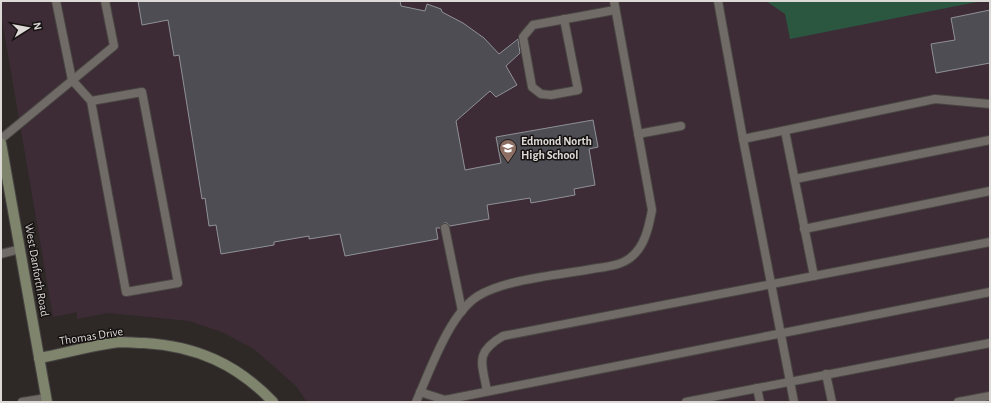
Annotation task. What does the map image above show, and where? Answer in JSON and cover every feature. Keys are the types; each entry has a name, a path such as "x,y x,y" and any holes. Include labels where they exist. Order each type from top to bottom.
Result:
{"main road":[{"name":"West Danforth Road","path":"1,143 47,400"},
{"name":"Thomas Drive","path":"39,358 121,342 165,344 198,352 232,367 257,385 273,402"}],"lane":[{"path":"56,1 72,80 91,101 126,292 178,284 142,92 91,101"},
{"path":"1,139 114,46 105,1"},
{"path":"416,402 453,322 478,296 503,286 612,266 630,258 641,245 649,228 652,210 614,1"},
{"path":"718,1 742,139 794,402"},
{"path":"564,19 578,90 551,95 541,94 532,87 523,37 533,25 564,19 615,10"},
{"path":"742,139 936,99 990,104"},
{"path":"638,134 681,126"},
{"path":"786,131 814,276"},
{"path":"795,179 990,140"},
{"path":"804,229 990,191"},
{"path":"445,228 462,311"},
{"path":"487,391 482,358 489,344 503,336 990,242"},
{"path":"1,254 20,249"},
{"path":"420,392 445,400 476,398 487,391 990,292"},
{"path":"686,402 990,343"},
{"path":"826,374 832,402"},
{"path":"757,388 760,402"},
{"path":"958,402 970,401 990,396"},
{"path":"22,402 47,400"}],"shaded area":[{"name":"Edmond North High School","path":"1,1 990,1 990,402 307,402 296,386 255,350 222,332 189,321 108,313 77,319 77,312 53,317 1,14"}],"green space":[{"path":"766,1 982,1 790,39 785,14"}],"building":[{"path":"138,1 400,1 401,6 425,11 427,4 441,9 442,12 463,23 484,38 499,54 518,39 520,53 506,66 517,85 496,97 490,91 456,121 465,170 501,163 496,137 593,120 598,147 589,149 595,185 574,189 575,195 531,203 530,198 487,205 489,219 450,226 447,223 444,223 440,228 436,228 438,239 345,256 340,234 309,239 309,236 274,242 274,245 221,254 216,225 209,226 205,198 202,199 179,55 174,56 168,20 142,25"},
{"path":"990,10 990,63 936,73 931,44 955,40 951,18"}],"place":[{"name":"Edmond North High School","path":"508,163"}]}
